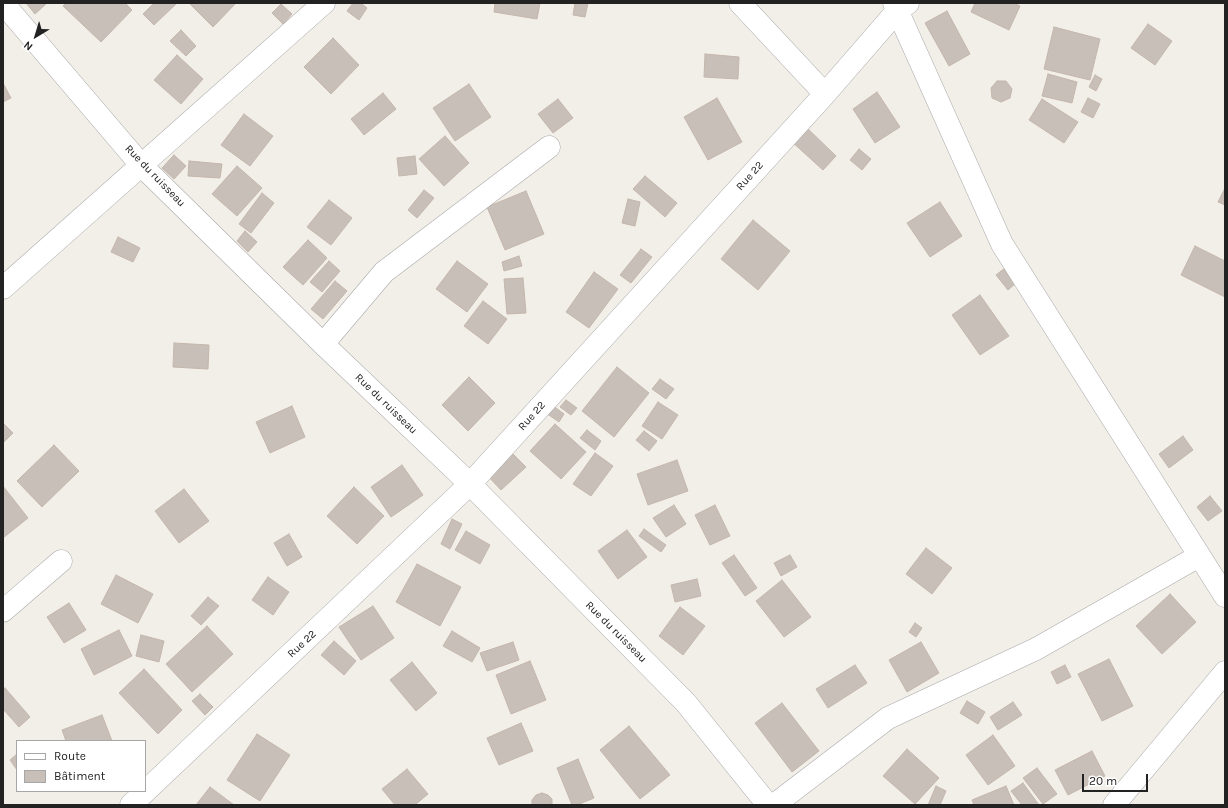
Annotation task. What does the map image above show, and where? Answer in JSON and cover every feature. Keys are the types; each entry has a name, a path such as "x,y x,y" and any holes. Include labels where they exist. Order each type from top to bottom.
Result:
{"street":[{"name":"Rue du ruisseau","path":"3,3 142,166 323,344 470,484 686,703 768,805"},
{"path":"3,288 324,3"},
{"path":"740,3 825,94"},
{"path":"900,6 1002,244 1225,596"},
{"name":"Rue 22","path":"146,791 470,484 825,94 900,6"},
{"path":"323,344 384,272 549,147"},
{"path":"774,805 888,718 1036,650 1200,556"},
{"path":"3,611 61,561"},
{"path":"1114,805 1225,672"},
{"name":"Rue 22","path":"131,805 145,792"}],"building":[{"path":"26,3 47,3 35,14"},
{"path":"66,3 125,3 132,10 101,42 63,6"},
{"path":"154,3 177,3 154,25 143,14"},
{"path":"189,3 236,3 213,27"},
{"path":"353,3 361,3 367,8 359,20 347,11"},
{"path":"495,3 540,3 537,19 494,12"},
{"path":"575,3 588,3 585,17 573,15"},
{"path":"975,3 1014,3 1020,6 1009,30 971,12"},
{"path":"281,4 292,14 283,24 272,13"},
{"path":"947,11 970,54 949,66 925,23"},
{"path":"1148,24 1172,41 1155,65 1131,48"},
{"path":"1054,27 1100,39 1090,80 1044,69"},
{"path":"181,30 196,46 186,56 170,41"},
{"path":"333,38 359,65 331,94 304,67"},
{"path":"705,54 739,57 738,79 704,77"},
{"path":"177,55 203,79 181,104 154,80"},
{"path":"1048,74 1077,82 1072,103 1042,96"},
{"path":"1095,75 1102,79 1096,91 1089,87"},
{"path":"997,81 1006,81 1012,89 1010,98 1001,102 992,98 991,88"},
{"path":"3,83 11,98 3,102"},
{"path":"469,84 491,117 455,141 433,108"},
{"path":"877,92 900,127 875,143 853,109"},
{"path":"383,93 396,109 364,135 351,119"},
{"path":"717,98 742,142 708,160 684,117"},
{"path":"1088,98 1100,104 1093,118 1081,112"},
{"path":"558,99 573,118 553,133 538,114"},
{"path":"1042,99 1078,122 1064,143 1029,120"},
{"path":"244,114 273,136 250,166 221,145"},
{"path":"805,126 836,156 823,170 791,141"},
{"path":"445,136 469,163 444,186 419,159"},
{"path":"859,149 871,159 862,170 850,160"},
{"path":"174,155 186,166 174,179 162,168"},
{"path":"415,156 417,174 399,176 397,158"},
{"path":"189,161 222,164 220,178 188,176"},
{"path":"237,166 262,188 237,216 212,194"},
{"path":"645,176 677,203 665,217 633,189"},
{"path":"1225,188 1225,205 1218,202"},
{"path":"424,190 434,198 417,218 408,210"},
{"path":"526,191 544,234 505,250 487,207"},
{"path":"262,193 274,203 251,233 239,224"},
{"path":"628,199 640,202 635,226 622,223"},
{"path":"329,200 352,218 331,245 307,227"},
{"path":"940,202 962,236 930,257 907,223"},
{"path":"753,220 790,251 758,290 721,259"},
{"path":"245,231 257,242 248,252 237,241"},
{"path":"118,237 140,248 133,262 111,252"},
{"path":"308,240 327,258 303,285 283,267"},
{"path":"1195,246 1225,261 1225,297 1181,275"},
{"path":"641,249 652,257 631,283 620,275"},
{"path":"519,256 522,266 504,271 502,262"},
{"path":"329,261 340,271 322,292 310,282"},
{"path":"457,261 488,284 467,312 436,289"},
{"path":"1005,268 1016,283 1008,290 996,275"},
{"path":"594,272 618,289 589,328 566,312"},
{"path":"523,278 526,313 507,314 504,279"},
{"path":"335,281 347,291 323,319 311,309"},
{"path":"980,295 1009,336 980,355 952,315"},
{"path":"483,301 507,319 488,344 464,326"},
{"path":"174,343 209,345 208,369 173,367"},
{"path":"617,367 649,393 614,437 582,411"},
{"path":"469,377 495,403 468,431 442,405"},
{"path":"660,379 674,389 666,399 652,389"},
{"path":"566,400 577,408 571,415 560,407"},
{"path":"658,402 678,415 662,439 642,426"},
{"path":"552,405 564,414 559,422 546,413"},
{"path":"292,406 305,437 270,453 256,422"},
{"path":"3,423 13,433 3,443"},
{"path":"555,424 586,452 561,479 530,451"},
{"path":"587,430 601,441 595,450 580,438"},
{"path":"644,431 657,441 649,451 636,440"},
{"path":"1183,436 1193,450 1169,468 1159,454"},
{"path":"54,445 79,471 42,507 17,481"},
{"path":"511,452 526,467 501,490 487,475"},
{"path":"595,453 613,466 591,496 573,484"},
{"path":"677,460 688,491 648,505 637,474"},
{"path":"402,465 423,495 391,517 371,487"},
{"path":"3,486 28,518 3,538"},
{"path":"354,487 384,516 357,544 327,516"},
{"path":"184,489 209,521 179,543 155,511"},
{"path":"1210,496 1222,511 1208,521 1197,507"},
{"path":"674,505 686,524 666,537 653,518"},
{"path":"715,505 730,536 710,545 695,515"},
{"path":"452,519 462,524 450,549 441,544"},
{"path":"644,529 666,545 661,552 639,536"},
{"path":"627,530 647,557 618,579 598,551"},
{"path":"466,531 490,545 480,564 455,550"},
{"path":"289,534 302,557 287,566 274,543"},
{"path":"926,548 952,568 932,594 906,574"},
{"path":"734,555 757,588 745,596 722,563"},
{"path":"790,555 797,567 781,576 774,563"},
{"path":"417,564 461,587 440,626 396,602"},
{"path":"116,575 153,594 138,623 101,604"},
{"path":"268,577 289,592 273,615 252,600"},
{"path":"697,579 701,596 675,602 671,585"},
{"path":"782,580 811,617 784,637 756,601"},
{"path":"1170,594 1196,622 1162,654 1136,626"},
{"path":"208,597 219,606 201,625 191,616"},
{"path":"69,603 86,630 64,643 47,617"},
{"path":"373,606 394,638 361,660 339,627"},
{"path":"680,607 705,626 683,655 659,636"},
{"path":"915,623 922,628 916,637 909,632"},
{"path":"207,626 233,654 192,692 166,664"},
{"path":"119,630 132,656 94,675 81,649"},
{"path":"452,631 480,648 472,662 443,646"},
{"path":"141,635 164,641 159,662 136,656"},
{"path":"334,641 356,661 344,675 321,655"},
{"path":"513,642 519,660 487,671 480,653"},
{"path":"921,642 939,673 907,692 889,660"},
{"path":"1109,659 1133,706 1102,721 1078,674"},
{"path":"530,661 546,700 511,714 496,675"},
{"path":"412,662 437,693 416,711 390,680"},
{"path":"855,665 867,683 828,708 816,689"},
{"path":"1065,665 1071,677 1057,684 1051,672"},
{"path":"144,669 182,710 158,734 119,693"},
{"path":"5,688 30,717 19,727 3,709 3,689"},
{"path":"200,694 213,707 205,715 192,701"},
{"path":"967,701 985,712 978,724 960,713"},
{"path":"1013,702 1022,715 998,730 990,717"},
{"path":"782,703 819,751 792,772 755,723"},
{"path":"102,715 112,740 66,740 62,730"},
{"path":"521,723 533,751 499,765 487,738"},
{"path":"629,726 670,775 640,799 600,750"},
{"path":"257,734 290,755 260,801 227,780"},
{"path":"993,735 1015,766 988,785 966,755"},
{"path":"907,749 939,778 915,804 883,776"},
{"path":"1092,751 1105,776 1068,795 1055,770"},
{"path":"16,755 16,769 10,760"},
{"path":"578,759 594,798 577,805 572,805 557,768"},
{"path":"1037,768 1057,794 1043,804 1023,778"},
{"path":"407,769 428,794 415,805 395,805 382,789"},
{"path":"1023,783 1039,805 1022,805 1011,791"},
{"path":"936,786 946,791 940,805 928,805"},
{"path":"1006,786 1014,805 974,805 972,800"},
{"path":"210,787 234,805 196,805"},
{"path":"542,793 548,795 552,799 552,805 532,805 532,800 536,795"}]}
